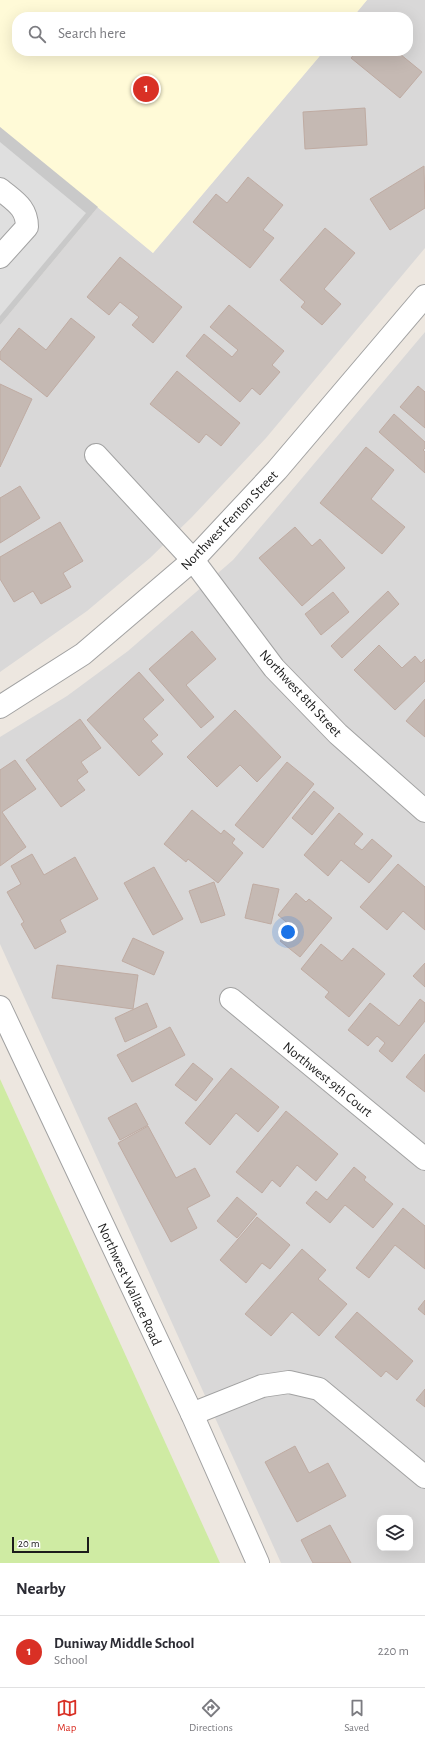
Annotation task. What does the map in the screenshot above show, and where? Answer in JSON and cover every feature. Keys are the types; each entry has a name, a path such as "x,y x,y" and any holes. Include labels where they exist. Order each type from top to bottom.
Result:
{"street":[{"path":"0,189 16,202 27,215 27,227 0,256"},
{"name":"Northwest Fenton Street","path":"0,707 83,654 193,560 277,470 425,296"},
{"name":"Northwest 8th Street","path":"96,455 193,560 274,668 338,734 425,811"},
{"name":"Northwest 9th Court","path":"231,999 425,1159"},
{"name":"Northwest Wallace Road","path":"0,1007 192,1414 258,1563"},
{"path":"192,1414 262,1386 289,1382 319,1389 425,1477"}],"shaded area":[{"path":"0,0 367,0 357,12 12,12 12,56 320,56 153,253 0,127"},
{"path":"367,0 425,0 425,248 266,438 192,517 150,558 87,611 0,672 0,325 98,207 153,253 320,56 413,56 413,12 357,12"},
{"path":"0,127 98,207 0,325"},
{"path":"0,142 86,213 0,316"},
{"path":"425,332 425,1563 281,1563 0,944 0,737 67,696 128,651 233,560"}],"green space":[{"path":"0,1079 220,1563 0,1563"}],"building":[{"path":"353,56 402,56 422,72 400,98 351,58"},
{"path":"365,108 367,145 305,149 303,112"},
{"path":"424,166 425,208 390,230 370,199"},
{"path":"248,177 283,205 263,230 274,238 250,268 193,222 216,194 227,203"},
{"path":"325,228 355,253 324,289 341,304 322,325 301,307 305,302 280,280"},
{"path":"120,257 182,307 153,343 132,325 139,317 120,302 109,315 87,297"},
{"path":"229,305 284,351 272,365 280,372 260,395 252,388 240,402 186,356 204,334 232,357 238,350 210,327"},
{"path":"71,318 95,337 47,397 0,359 0,352 19,328 46,350"},
{"path":"177,371 240,423 221,446 206,434 199,443 150,404"},
{"path":"0,384 32,399 0,467"},
{"path":"418,386 425,392 425,428 400,407"},
{"path":"394,414 425,442 425,448 423,450 425,452 425,473 379,432"},
{"path":"366,447 394,470 371,499 405,527 382,554 320,503"},
{"path":"20,486 40,518 0,543 0,498"},
{"path":"60,522 83,561 63,573 71,587 41,604 33,591 14,602 0,579 0,557"},
{"path":"295,527 312,546 320,539 345,568 302,606 259,558"},
{"path":"388,591 399,604 342,658 331,646"},
{"path":"333,592 349,612 321,635 305,614"},
{"path":"192,631 216,659 186,685 214,717 201,728 149,669"},
{"path":"379,645 402,668 415,656 421,663 425,659 425,681 395,710 354,670"},
{"path":"139,672 164,700 143,719 158,735 151,741 163,754 139,776 87,720"},
{"path":"425,699 425,737 406,721"},
{"path":"235,710 281,757 257,782 240,765 217,787 187,757"},
{"path":"80,719 101,748 81,762 88,772 77,780 85,790 61,807 26,760"},
{"path":"15,760 36,789 2,812 26,847 0,866 0,770"},
{"path":"287,762 314,784 263,848 235,825"},
{"path":"314,791 334,808 312,835 292,818"},
{"path":"192,810 221,834 224,830 235,839 232,843 243,853 218,883 188,859 186,862 164,844"},
{"path":"339,813 363,834 354,844 362,850 372,839 392,856 369,883 341,860 328,876 304,855"},
{"path":"32,854 44,875 75,857 98,899 60,920 66,932 35,949 21,924 24,922 7,892 21,884 11,866"},
{"path":"398,864 425,887 425,930 403,911 387,930 360,907"},
{"path":"154,867 183,919 153,935 124,883"},
{"path":"214,882 225,915 201,923 189,891"},
{"path":"253,884 279,889 271,924 245,918"},
{"path":"296,893 306,902 309,899 332,918 300,957 280,941 292,927 278,915"},
{"path":"133,938 164,952 154,975 122,961"},
{"path":"321,944 342,961 353,948 385,974 349,1017 325,997 329,992 301,969"},
{"path":"425,963 425,987 413,976"},
{"path":"57,965 138,975 133,1009 52,998"},
{"path":"420,999 425,1003 425,1021 392,1062 379,1051 385,1043 377,1036 368,1046 348,1030 370,1003 399,1026"},
{"path":"147,1003 157,1027 125,1042 115,1018"},
{"path":"170,1027 185,1055 132,1082 117,1055"},
{"path":"425,1054 425,1092 406,1077"},
{"path":"193,1063 213,1079 196,1101 175,1085"},
{"path":"231,1068 279,1107 258,1132 236,1113 210,1145 185,1123"},
{"path":"136,1103 148,1125 120,1140 108,1118"},
{"path":"286,1111 338,1154 316,1181 297,1165 280,1187 272,1180 262,1193 236,1172"},
{"path":"148,1126 176,1178 195,1168 210,1196 187,1208 197,1228 171,1242 118,1143"},
{"path":"354,1167 366,1177 364,1180 393,1204 373,1228 345,1205 330,1223 306,1203 316,1191 327,1200"},
{"path":"237,1197 257,1214 237,1238 217,1221"},
{"path":"403,1208 425,1226 425,1269 395,1245 369,1278 356,1268"},
{"path":"257,1217 290,1245 270,1269 262,1263 246,1283 220,1260"},
{"path":"302,1249 326,1270 318,1279 347,1304 319,1336 292,1312 271,1336 245,1314"},
{"path":"425,1300 425,1315 418,1309"},
{"path":"357,1312 413,1361 397,1380 386,1371 381,1377 335,1337"},
{"path":"425,1389 425,1407 416,1400"},
{"path":"295,1446 309,1473 328,1463 346,1496 297,1522 265,1462"},
{"path":"330,1525 351,1563 313,1563 301,1540"}],"place":[{"name":"Duniway Middle School","path":"146,89"}]}
